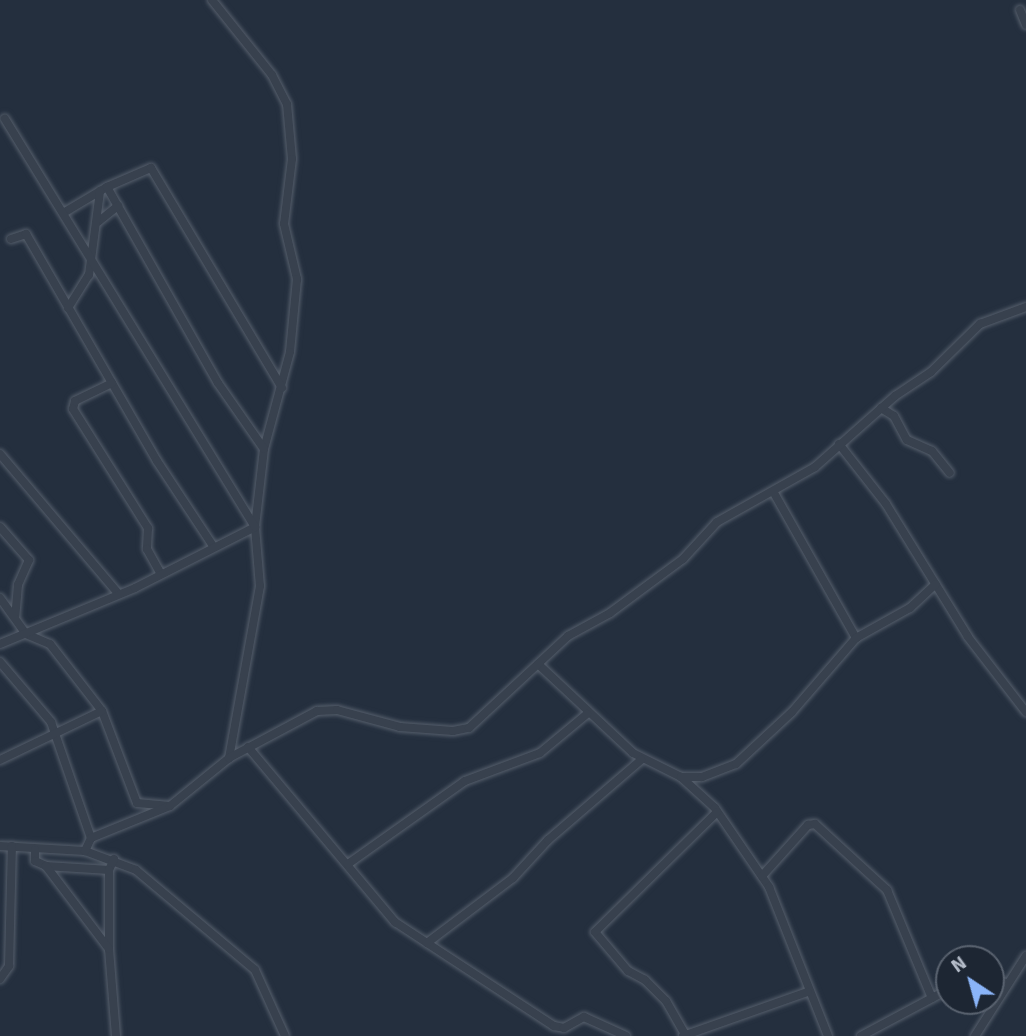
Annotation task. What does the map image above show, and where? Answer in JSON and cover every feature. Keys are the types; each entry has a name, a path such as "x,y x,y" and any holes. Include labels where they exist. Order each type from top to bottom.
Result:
{"street":[{"path":"212,0 280,87 290,121 292,159 284,224 297,279 296,307 282,388 264,449 255,527 260,586 229,758"},
{"path":"1020,10 1026,25"},
{"path":"5,119 93,256 255,527"},
{"path":"65,212 103,189 151,168 282,388"},
{"path":"103,189 118,206 218,383 264,449"},
{"path":"68,308 87,281 103,189"},
{"path":"98,222 118,206"},
{"path":"11,239 26,234 112,383 213,546"},
{"path":"85,851 92,838 170,806 229,758 303,718 330,710 400,727 461,732 568,636 610,613 683,559 717,522 774,493 815,467 881,408 931,372 980,324 1026,307"},
{"path":"112,383 75,401 73,409 148,528 147,550 160,572"},
{"path":"881,408 894,415 906,440 932,451 950,473"},
{"path":"839,444 886,504 968,637 1026,712"},
{"path":"0,454 117,592"},
{"path":"774,493 856,638"},
{"path":"0,527 29,560 18,584 15,617"},
{"path":"0,644 255,527"},
{"path":"681,777 702,776 736,764 792,712 856,638 910,608 936,584"},
{"path":"0,597 26,634 50,644 102,712 137,803 170,806"},
{"path":"0,662 57,734 92,838"},
{"path":"538,664 587,714 641,760 681,777 717,813 762,876 786,924 807,992 828,1036"},
{"path":"0,760 102,712"},
{"path":"348,864 465,781 540,753 587,714"},
{"path":"248,747 395,922 557,1028 584,1017 626,1036"},
{"path":"427,943 513,878 545,843 641,760"},
{"path":"717,813 595,932 628,971 645,980 666,1001 685,1036 807,992"},
{"path":"762,876 808,825 815,824 892,897 932,998"},
{"path":"0,846 85,851 114,859 155,884 255,970 285,1036"},
{"path":"0,979 9,966 12,846"},
{"path":"35,850 35,861 46,866 109,870"},
{"path":"114,859 109,870 108,949 116,1036"},
{"path":"46,866 108,949"},
{"path":"975,1036 1026,956"},
{"path":"860,1036 935,996"}]}
